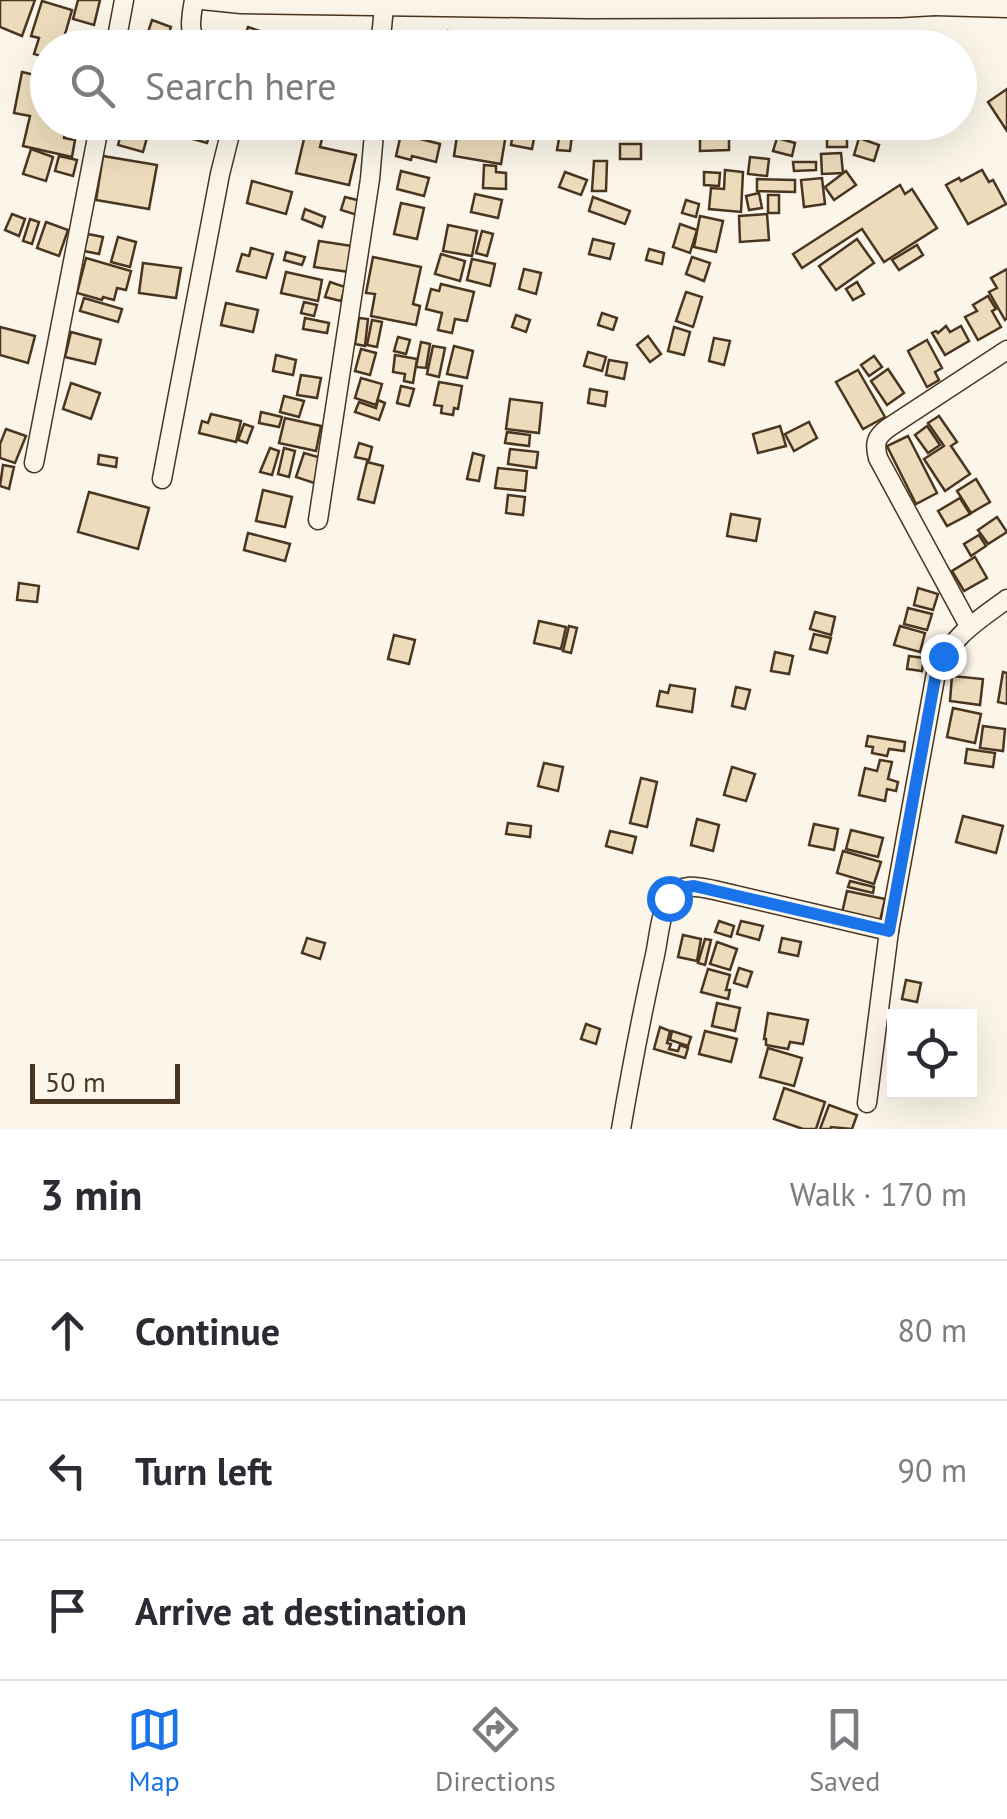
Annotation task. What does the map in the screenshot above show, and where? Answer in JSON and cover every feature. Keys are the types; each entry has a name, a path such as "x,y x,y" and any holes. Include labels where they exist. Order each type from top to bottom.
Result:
{"street":[{"path":"118,30 124,0"},
{"path":"189,30 194,0"},
{"path":"202,0 384,7 587,4 880,8 935,3 1007,8"},
{"path":"382,30 384,7"},
{"path":"34,463 97,140"},
{"path":"162,479 229,140"},
{"path":"318,520 373,140"},
{"path":"969,626 878,458 876,442 888,428 1004,359"},
{"path":"867,1104 889,931 936,673 952,642 1007,600"},
{"path":"621,1129 664,914 669,898 680,888 704,888 889,931"}],"building":[{"path":"0,0 35,0 22,36 0,27"},
{"path":"78,0 100,0 94,25 73,19"},
{"path":"42,1 72,10 66,30 33,30"},
{"path":"152,20 171,27 170,30 149,30"},
{"path":"22,72 30,74 30,116 14,113"},
{"path":"1007,89 1007,131 988,102"},
{"path":"30,116 30,140 75,140 72,157 23,146"},
{"path":"119,140 146,140 143,152 118,145"},
{"path":"304,140 322,140 320,147 356,155 349,185 296,173"},
{"path":"400,140 440,144 436,162 396,156"},
{"path":"456,140 505,140 501,164 454,156"},
{"path":"512,140 534,140 532,149 511,145"},
{"path":"559,140 571,140 570,151 557,150"},
{"path":"700,140 729,140 729,150 700,151"},
{"path":"776,140 795,143 792,156 773,151"},
{"path":"827,140 847,140 847,147 827,147"},
{"path":"858,140 879,145 874,161 854,155"},
{"path":"620,144 641,144 641,159 620,159"},
{"path":"31,149 53,157 46,181 23,174"},
{"path":"841,153 843,173 822,174 821,154"},
{"path":"59,156 77,160 73,176 55,171"},
{"path":"103,156 157,165 149,209 96,200"},
{"path":"750,157 769,159 767,176 748,174"},
{"path":"594,161 607,161 606,191 592,191"},
{"path":"793,162 816,162 816,170 794,171"},
{"path":"484,165 496,166 496,172 506,173 506,189 483,188"},
{"path":"725,170 743,172 741,212 709,209 711,188 724,189"},
{"path":"982,170 989,182 993,180 1006,204 968,224 946,185"},
{"path":"401,171 429,178 424,196 397,189"},
{"path":"846,171 856,185 834,200 825,187"},
{"path":"565,172 587,180 581,195 559,187"},
{"path":"704,172 720,173 719,186 704,185"},
{"path":"822,178 825,204 804,207 801,180"},
{"path":"757,179 795,180 795,192 757,191"},
{"path":"252,181 292,192 286,214 247,203"},
{"path":"900,185 905,194 912,189 937,228 884,262 862,229 802,268 793,254"},
{"path":"759,193 762,208 749,210 746,196"},
{"path":"475,194 502,200 498,218 471,212"},
{"path":"768,195 779,195 779,213 768,213"},
{"path":"345,197 361,201 357,215 341,210"},
{"path":"593,197 630,211 625,224 589,211"},
{"path":"686,200 699,204 696,217 682,213"},
{"path":"401,203 424,208 417,239 394,234"},
{"path":"305,209 325,217 322,227 302,219"},
{"path":"12,214 25,219 19,236 5,230"},
{"path":"767,214 769,240 740,242 739,216"},
{"path":"700,216 723,221 716,252 694,247"},
{"path":"30,219 39,222 32,244 23,241"},
{"path":"46,222 68,230 59,256 37,248"},
{"path":"680,224 697,230 690,253 673,247"},
{"path":"448,225 477,231 472,256 443,251"},
{"path":"482,231 493,234 487,256 476,253"},
{"path":"88,234 103,237 99,254 84,251"},
{"path":"118,237 136,242 130,267 111,262"},
{"path":"593,239 614,244 610,259 589,254"},
{"path":"857,239 874,263 836,290 819,266"},
{"path":"319,241 352,246 349,272 314,267"},
{"path":"917,245 923,255 899,270 892,260"},
{"path":"251,248 273,254 266,278 237,271 242,254 249,256"},
{"path":"649,249 664,253 662,264 646,260"},
{"path":"286,252 305,257 302,265 284,260"},
{"path":"441,254 465,261 460,281 435,274"},
{"path":"373,257 421,267 413,304 420,306 416,325 371,316 375,294 366,293"},
{"path":"692,257 710,263 704,281 686,274"},
{"path":"86,258 131,271 126,290 117,288 114,300 77,293"},
{"path":"472,259 495,264 490,286 467,280"},
{"path":"143,263 181,268 176,298 139,293"},
{"path":"524,269 541,273 536,294 519,289"},
{"path":"1007,269 1005,320 989,292 997,288 991,278"},
{"path":"286,272 322,280 318,301 281,293"},
{"path":"330,282 345,287 341,301 325,297"},
{"path":"857,282 864,294 853,300 846,289"},
{"path":"441,284 474,292 467,321 455,319 452,333 438,330 442,313 426,309 431,289 439,291"},
{"path":"686,292 702,297 693,327 676,321"},
{"path":"988,296 1001,327 978,340 965,317 977,311 973,305"},
{"path":"84,298 122,309 118,322 80,311"},
{"path":"304,302 317,305 314,316 301,313"},
{"path":"226,303 258,310 253,332 221,325"},
{"path":"602,313 617,318 613,330 598,325"},
{"path":"516,315 530,320 526,332 512,327"},
{"path":"305,318 329,323 327,333 303,329"},
{"path":"359,318 368,319 365,346 355,344"},
{"path":"372,320 382,322 377,347 367,345"},
{"path":"946,326 950,332 961,326 969,341 945,355 932,333"},
{"path":"0,327 35,336 28,363 0,355"},
{"path":"674,327 690,332 684,355 668,351"},
{"path":"71,332 101,340 95,364 65,357"},
{"path":"648,336 661,354 650,362 637,345"},
{"path":"398,337 410,340 406,354 394,351"},
{"path":"714,338 730,341 724,365 709,361"},
{"path":"927,340 942,368 935,372 939,380 927,387 908,351"},
{"path":"421,342 430,344 426,368 416,367"},
{"path":"433,346 445,348 439,377 427,374"},
{"path":"454,346 473,351 467,378 447,374"},
{"path":"361,349 376,353 370,375 355,371"},
{"path":"588,352 606,357 602,371 584,366"},
{"path":"276,355 296,360 293,375 273,371"},
{"path":"395,355 417,359 413,383 404,381 405,374 393,372"},
{"path":"874,356 882,367 869,376 861,365"},
{"path":"609,360 627,363 624,379 606,375"},
{"path":"888,369 904,393 887,405 871,381"},
{"path":"858,370 885,417 863,429 836,382"},
{"path":"301,375 321,378 317,398 297,395"},
{"path":"361,378 382,384 376,405 355,398"},
{"path":"439,382 462,386 453,415 441,413 442,406 434,405"},
{"path":"71,383 100,393 91,419 63,409"},
{"path":"401,386 414,389 409,406 397,403"},
{"path":"590,389 607,392 605,406 588,403"},
{"path":"284,396 304,401 299,417 280,412"},
{"path":"510,399 542,403 539,433 506,429"},
{"path":"378,400 385,403 379,420 355,412 359,402 376,408"},
{"path":"261,412 282,417 279,427 259,423"},
{"path":"211,414 241,421 236,442 199,433 202,421 208,423"},
{"path":"939,416 957,442 951,446 970,474 945,491 924,459 944,446 928,423"},
{"path":"285,418 321,426 316,451 279,443"},
{"path":"809,422 817,438 794,451 785,434"},
{"path":"244,424 253,427 247,443 238,440"},
{"path":"780,426 786,446 758,453 753,434"},
{"path":"927,426 940,445 928,453 915,435"},
{"path":"6,429 26,436 15,463 0,458"},
{"path":"507,432 530,435 529,446 505,443"},
{"path":"908,436 937,493 916,504 887,446"},
{"path":"359,443 372,447 369,460 355,457"},
{"path":"270,448 279,451 272,475 260,472"},
{"path":"284,448 295,451 289,477 278,474"},
{"path":"510,449 538,452 536,468 508,464"},
{"path":"304,453 325,459 317,484 296,477"},
{"path":"473,453 484,456 479,481 467,479"},
{"path":"99,455 117,458 116,467 98,464"},
{"path":"367,462 383,466 374,503 358,499"},
{"path":"3,465 14,467 9,489 0,486"},
{"path":"498,468 527,471 525,491 495,488"},
{"path":"976,479 990,502 971,513 957,491"},
{"path":"263,490 292,497 285,527 256,521"},
{"path":"89,492 149,508 138,549 78,532"},
{"path":"508,495 525,497 523,515 506,513"},
{"path":"960,498 970,514 947,526 938,511"},
{"path":"731,514 760,519 756,541 727,536"},
{"path":"997,517 1007,532 988,544 978,530"},
{"path":"248,533 290,544 285,561 244,550"},
{"path":"979,535 986,546 971,556 964,544"},
{"path":"975,557 987,578 964,591 952,571"},
{"path":"19,583 39,586 37,602 17,600"},
{"path":"918,588 938,594 933,610 914,605"},
{"path":"908,608 932,614 927,630 904,624"},
{"path":"815,612 835,617 831,635 810,629"},
{"path":"539,621 566,627 561,649 534,643"},
{"path":"569,626 577,628 571,653 563,651"},
{"path":"900,626 925,633 920,652 894,645"},
{"path":"814,634 831,638 827,653 810,649"},
{"path":"394,635 415,640 409,664 388,659"},
{"path":"775,652 793,656 789,674 771,671"},
{"path":"909,656 924,658 922,671 907,669"},
{"path":"1003,672 1007,673 1007,704 998,702"},
{"path":"952,676 983,679 980,705 950,701"},
{"path":"670,685 695,689 692,712 657,706 660,691 668,693"},
{"path":"736,687 750,690 745,709 732,706"},
{"path":"953,708 981,714 975,743 947,737"},
{"path":"983,726 1005,729 1003,751 980,748"},
{"path":"868,736 905,742 904,751 889,749 887,756 872,753 873,747 866,746"},
{"path":"967,749 995,753 993,767 965,763"},
{"path":"880,760 892,762 888,779 898,782 896,791 887,789 885,801 859,795 865,768 877,771"},
{"path":"544,763 563,767 558,791 538,786"},
{"path":"732,767 755,774 746,801 724,795"},
{"path":"641,778 657,782 647,827 630,823"},
{"path":"963,816 1003,826 996,853 956,842"},
{"path":"697,819 719,825 713,851 691,845"},
{"path":"508,823 531,826 530,837 506,834"},
{"path":"814,824 838,829 834,850 809,845"},
{"path":"851,830 883,838 878,857 846,849"},
{"path":"610,831 636,837 632,853 606,846"},
{"path":"843,851 881,862 874,884 837,873"},
{"path":"850,881 874,887 873,893 848,887"},
{"path":"847,891 885,899 880,921 842,913"},
{"path":"719,921 734,926 731,937 715,932"},
{"path":"741,921 763,926 759,940 737,934"},
{"path":"683,935 701,939 697,961 678,957"},
{"path":"307,938 325,943 320,959 302,953"},
{"path":"782,938 801,942 798,956 779,952"},
{"path":"705,939 711,940 705,965 698,963"},
{"path":"717,942 737,949 730,970 710,964"},
{"path":"739,968 752,972 747,987 734,983"},
{"path":"708,969 730,975 728,999 701,992"},
{"path":"906,980 921,983 917,1002 902,999"},
{"path":"717,1003 740,1008 735,1031 712,1026"},
{"path":"768,1013 808,1020 803,1044 790,1042 788,1049 766,1045"},
{"path":"586,1024 600,1029 596,1044 581,1039"},
{"path":"660,1027 670,1031 669,1049 678,1051 680,1045 688,1048 685,1058 654,1049"},
{"path":"672,1031 691,1037 688,1046 670,1040"},
{"path":"705,1031 737,1039 731,1062 699,1054"},
{"path":"768,1048 802,1058 794,1086 760,1077"},
{"path":"784,1088 825,1102 816,1129 803,1129 774,1119"},
{"path":"829,1105 857,1115 852,1129 820,1129"}],"route":[{"path":"669,898 680,888 694,886 889,931 936,673 943,656"}]}
